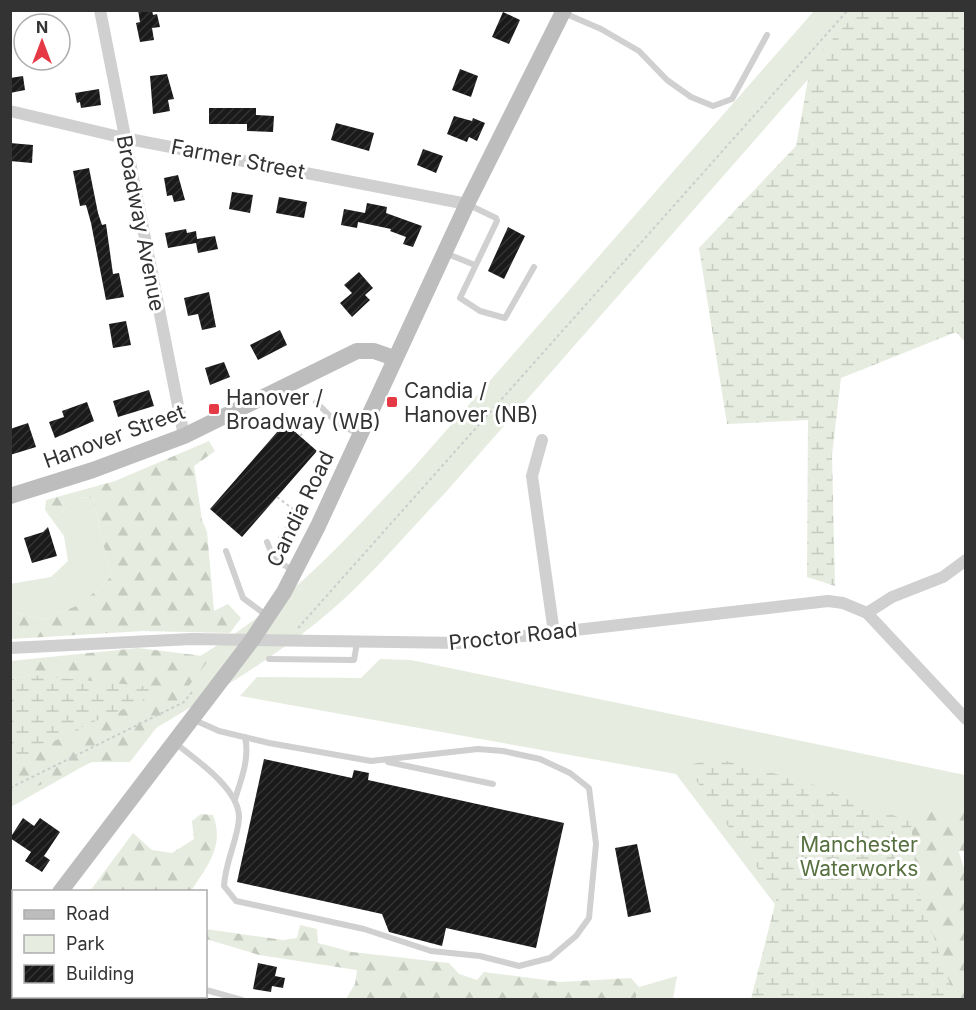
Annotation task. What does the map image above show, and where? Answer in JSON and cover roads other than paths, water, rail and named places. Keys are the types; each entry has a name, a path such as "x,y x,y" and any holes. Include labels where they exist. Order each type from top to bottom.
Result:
{"main road":[{"name":"Candia Road","path":"61,890 269,617 295,572 467,204 564,12"},
{"name":"Hanover Street","path":"10,496 93,470 184,436 357,351 374,351 394,358"}],"street":[{"name":"Broadway Avenue","path":"100,10 184,436"},
{"name":"Farmer Street","path":"10,111 124,138 467,204"},
{"path":"542,440 532,476 554,633"},
{"path":"867,613 892,597 943,577 966,560"},
{"name":"Proctor Road","path":"10,648 192,639 252,640 299,634 357,643 463,643 797,603 843,603 867,613 966,719"}],"lane":[{"path":"564,12 601,29 639,51 667,80 691,97 713,106 732,99 767,35"},
{"path":"467,204 496,218 460,298 480,311 505,318 534,267"},
{"path":"444,253 475,265"},
{"path":"316,402 336,422 360,435"},
{"path":"267,542 274,559 295,572"},
{"path":"226,551 243,598 269,617"},
{"path":"298,659 299,634"},
{"path":"269,659 354,660 357,643"},
{"path":"191,719 219,731 245,737 340,756 382,760 493,784"},
{"path":"245,737 248,747 235,799 239,818 225,869 224,886 236,902 364,929 431,951 480,956 519,966 550,958 576,936 589,918 594,883 596,844 589,788 570,773 540,759 504,751 478,749 382,760"},
{"path":"174,742 235,799"},
{"path":"207,990 242,999"}],"place":[{"name":"Candia / Hanover (NB)","path":"392,402"},
{"name":"Hanover / Broadway (WB)","path":"214,409"}],"park label":[{"name":"Manchester Waterworks","path":"859,856"}]}
